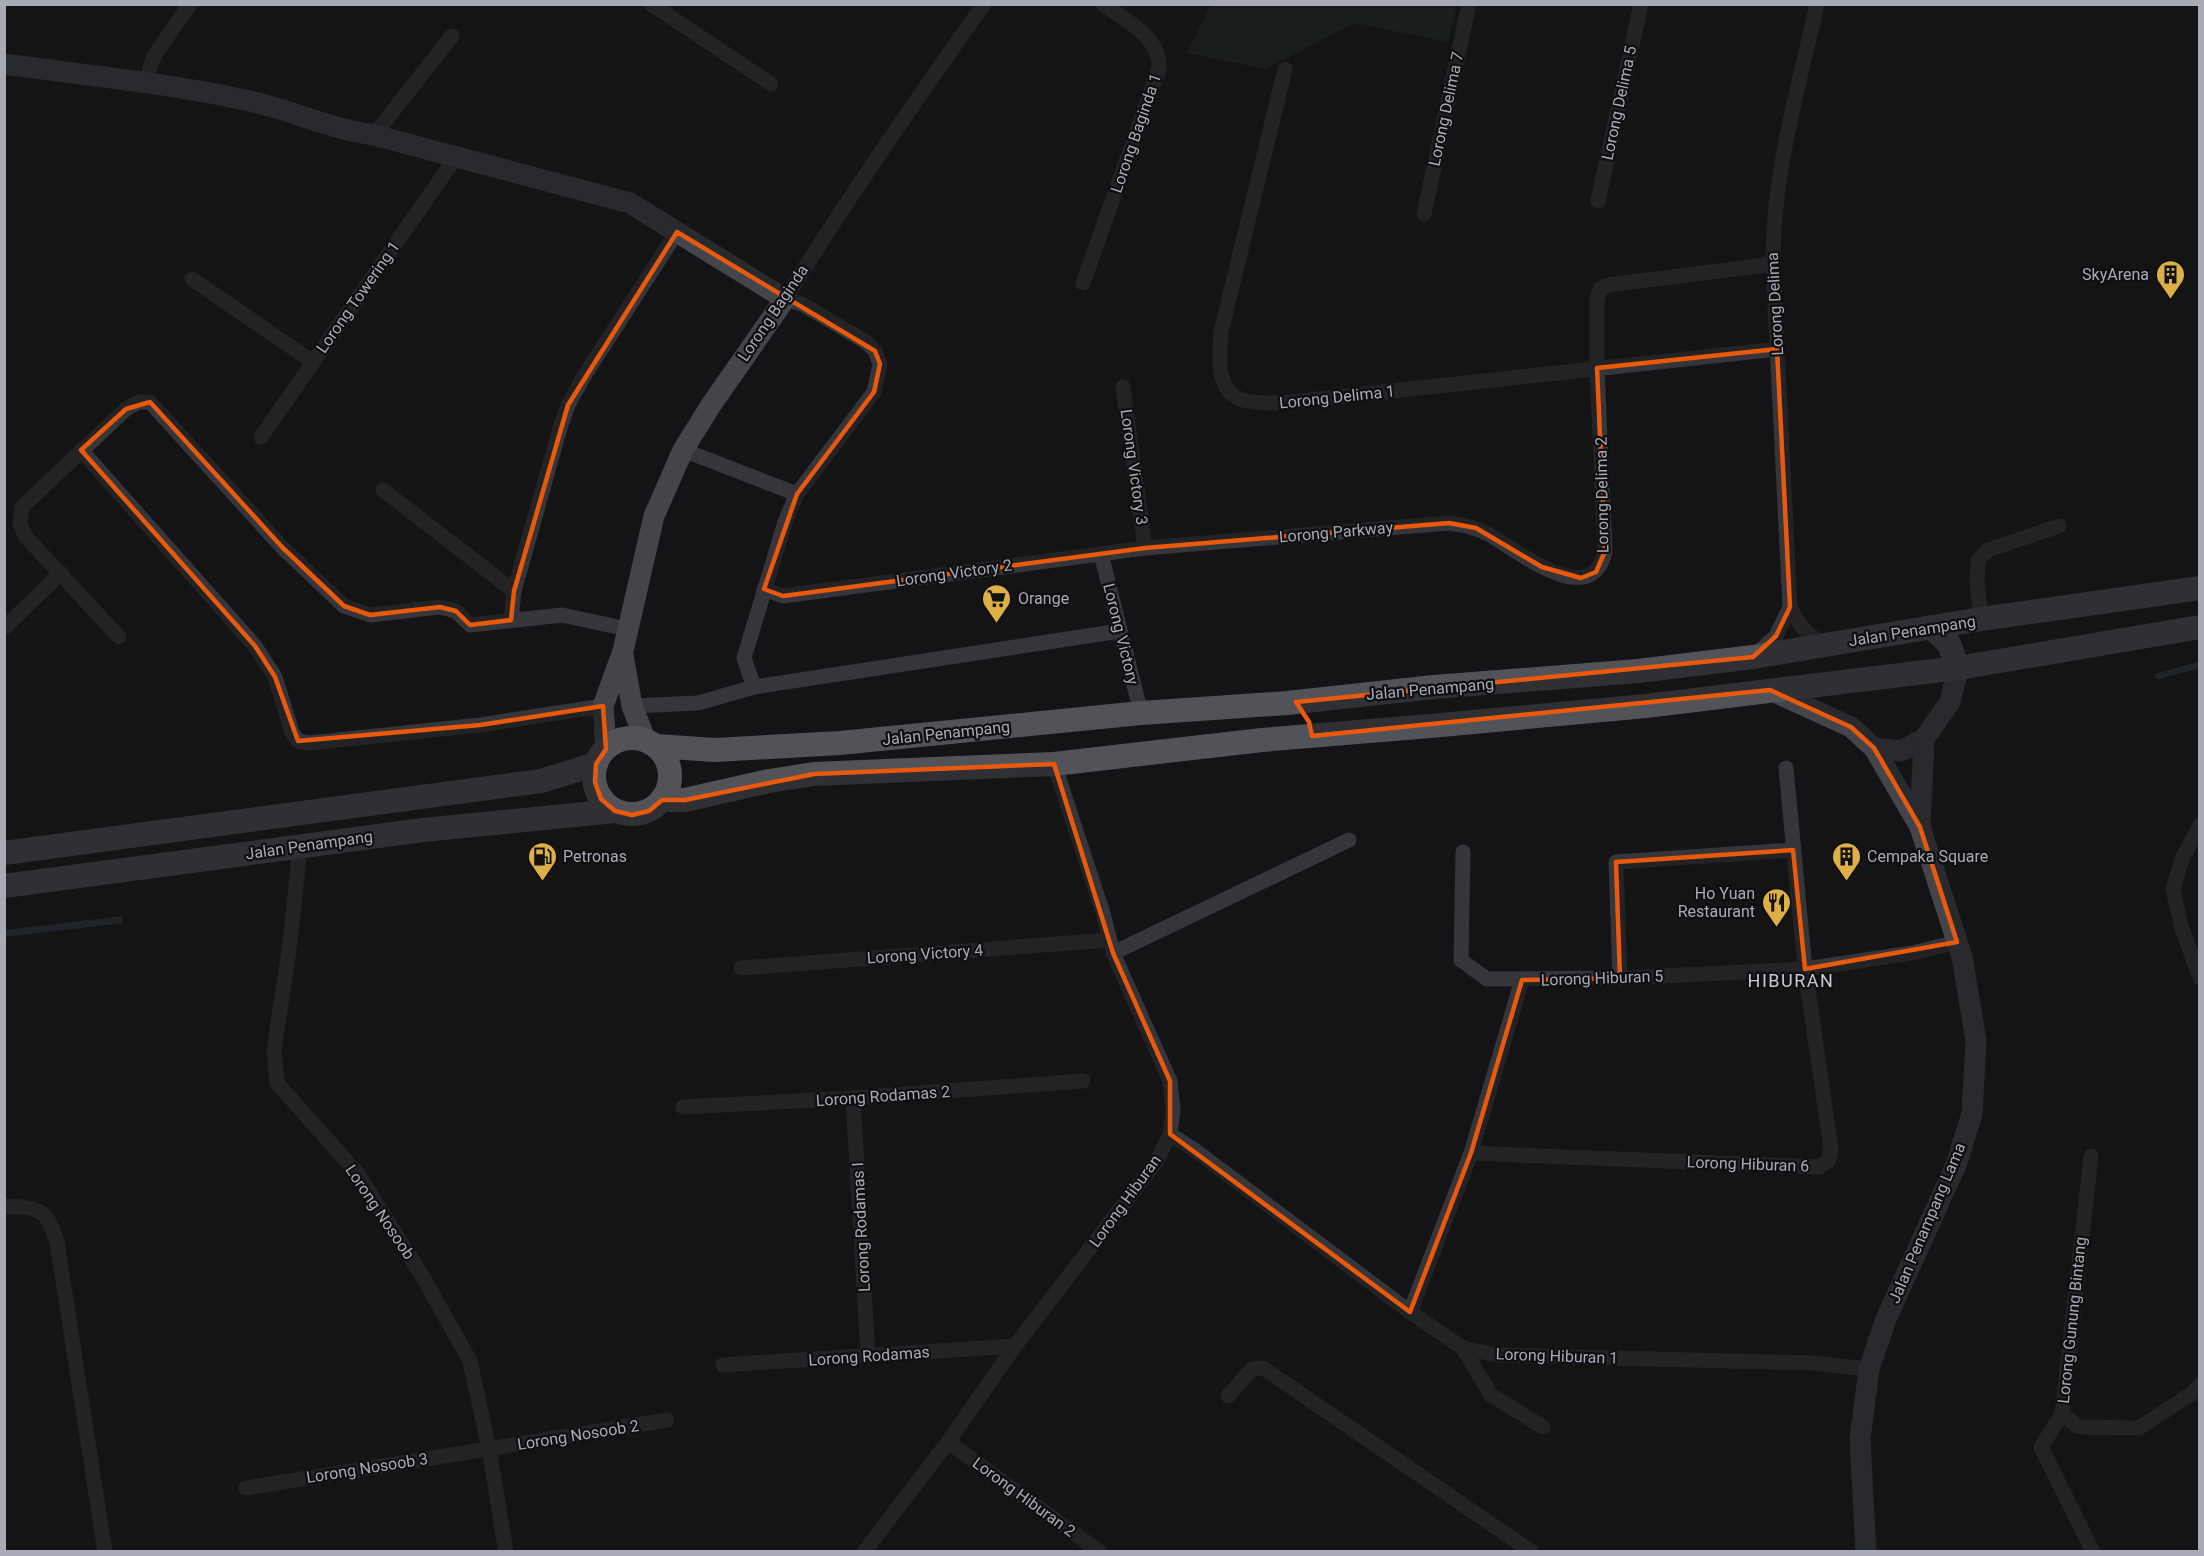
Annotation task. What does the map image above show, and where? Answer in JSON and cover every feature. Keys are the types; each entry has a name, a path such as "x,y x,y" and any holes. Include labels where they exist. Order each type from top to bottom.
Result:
{"main road":[{"name":"Jalan Penampang","path":"651,743 715,750 819,745 1141,713 1287,703 1434,687 1638,671 1753,657 1982,619 2199,588"},
{"path":"1931,627 1949,644 1958,668"},
{"name":"Jalan Penampang","path":"662,800 685,800 814,774 1054,764 1262,740 1646,706 1958,668 2199,627"},
{"path":"1287,703 1305,715 1312,736"},
{"path":"632,738 651,743 666,758 670,772 669,787 662,800 649,811 632,815 615,811 601,799 594,782 601,757 618,741 632,738"},
{"name":"Jalan Penampang","path":"4,853 541,781 601,757"},
{"name":"Jalan Penampang","path":"4,886 423,830 615,811"}],"street":[{"path":"145,83 154,56 190,4"},
{"path":"651,4 771,84"},
{"name":"Lorong Baginda","path":"601,757 603,706 622,651 654,516 682,450 916,99 984,4"},
{"name":"Lorong Baginda 1","path":"1083,283 1159,69 1160,57 1150,39 1103,4"},
{"name":"Lorong Delima 7","path":"1424,214 1469,4"},
{"name":"Lorong Delima 5","path":"1598,201 1641,4"},
{"name":"Lorong Delima","path":"1817,4 1779,170 1773,228 1773,264 1790,607 1799,626 1807,634 1826,645"},
{"path":"374,135 452,36"},
{"path":"4,64 145,83 247,100 343,129 374,135 630,202 785,298 802,304 866,342 875,351 880,364 874,392 797,494 785,522 744,658 754,687"},
{"name":"Lorong Delima 1","path":"1285,69 1221,332 1219,359 1224,385 1232,395 1243,401 1260,404 1281,403 1777,349"},
{"name":"Lorong Towering 1","path":"261,437 456,157"},
{"path":"511,620 514,591 568,405 584,376 677,232"},
{"path":"1597,368 1597,300 1600,289 1608,285 1773,264"},
{"path":"192,279 313,362"},
{"name":"Lorong Delima 2","path":"1518,554 1559,574 1581,578 1596,572 1603,562 1606,539 1597,368"},
{"name":"Lorong Victory 3","path":"1123,387 1145,548"},
{"path":"120,637 26,537 20,524 22,507 126,409 138,402 150,402 282,547 344,606 370,615 440,607 456,611 470,625 562,615 627,629"},
{"path":"81,450 255,646 275,677 292,732 298,741 310,743 468,726 603,706"},
{"path":"682,450 797,494"},
{"path":"383,490 514,591"},
{"name":"Lorong Parkway","path":"1145,548 1449,524 1476,528 1518,554"},
{"path":"1982,619 1977,581 1978,560 1988,550 2059,526"},
{"name":"Lorong Victory 2","path":"764,589 783,596 1145,548"},
{"name":"Lorong Victory","path":"1101,554 1141,713"},
{"path":"4,628 61,573"},
{"name":"Lorong Delima","path":"1753,657 1776,636 1790,607"},
{"path":"632,706 698,703 754,687 1120,632"},
{"name":"Lorong Baginda","path":"622,651 632,706 651,743"},
{"path":"1874,748 1901,751 1924,739 1950,702 1958,668"},
{"name":"Jalan Penampang Lama","path":"1770,690 1851,727 1874,748 1920,827 1962,957 1976,1041 1972,1114 1956,1165 1886,1319 1869,1369 1860,1439 1866,1551"},
{"name":"Jalan Penampang Lama","path":"1920,827 1924,739"},
{"name":"Lorong Hiburan","path":"864,1551 948,1442 1015,1346 1156,1162 1170,1134 1173,1110 1170,1082 1111,946 1103,913 1054,764"},
{"path":"1786,768 1805,969"},
{"path":"2199,825 2182,859 2173,889 2181,926 2199,978"},
{"path":"1111,946 1349,840"},
{"name":"Lorong Nosoob","path":"300,847 290,943 274,1050 277,1083 358,1174 421,1274 470,1361 489,1449 506,1551"},
{"path":"1620,978 1616,862 1793,850"},
{"path":"1463,852 1461,960 1487,979 1522,980"},
{"name":"Lorong Hiburan 5","path":"1410,1312 1472,1153 1522,980 1620,978 1805,969 1912,953 1957,942"},
{"name":"Lorong Victory 4","path":"741,968 1111,946"},
{"name":"Lorong Hiburan 6","path":"1472,1153 1819,1167 1829,1160 1831,1149 1805,969"},
{"name":"Lorong Rodamas 2","path":"683,1107 853,1098 1083,1081"},
{"name":"Lorong Rodamas I","path":"853,1098 868,1356"},
{"name":"Lorong Hiburan 1","path":"1170,1134 1196,1151 1410,1312 1463,1348 1497,1355 1812,1363 1869,1369"},
{"name":"Lorong Gunung Bintang","path":"2091,1156 2062,1414 2079,1427 2139,1428 2197,1395"},
{"path":"4,1206 36,1208 51,1221 57,1242 105,1551"},
{"name":"Lorong Rodamas","path":"723,1365 1015,1346"},
{"path":"1463,1348 1491,1395 1543,1427"},
{"path":"1228,1396 1252,1369 1263,1368 1366,1437 1524,1550"},
{"path":"2062,1414 2041,1447 2093,1551"},
{"name":"Lorong Nosoob 2","path":"489,1449 667,1420"},
{"name":"Lorong Hiburan 2","path":"948,1442 1100,1551"},
{"name":"Lorong Nosoob 3","path":"246,1488 489,1449"}],"highlighted area":[{"path":"677,232 875,351 880,364 874,392 797,494 764,589 783,596 1145,548 1449,523 1476,528 1542,567 1581,578 1596,572 1605,551 1597,368 1777,349 1790,607 1776,636 1753,657 1296,702 1309,722 1312,736 1770,690 1851,727 1874,748 1920,827 1957,942 1805,969 1793,850 1616,862 1620,978 1522,980 1471,1153 1410,1312 1170,1134 1170,1081 1113,953 1054,764 814,774 685,800 662,800 649,811 632,815 615,811 601,799 595,782 596,764 606,749 603,706 480,725 298,741 275,677 255,646 81,450 126,409 150,402 282,547 344,606 370,615 440,607 456,611 470,625 511,620 514,591 568,405"}],"shaded area":[{"path":"1211,4 1457,5 1448,42 1355,23 1265,69 1187,53"},
{"path":"122,916 123,923 5,937 5,930"}],"waterway":[{"path":"2158,676 2200,665"}],"place":[{"name":"SkyArena","path":"2170,300"},
{"name":"Orange","path":"997,624"},
{"name":"Petronas","path":"542,882"},
{"name":"Cempaka Square","path":"1846,882"},
{"name":"Ho Yuan Restaurant","path":"1776,928"}],"district":[{"name":"HIBURAN","path":"1791,980"}]}
